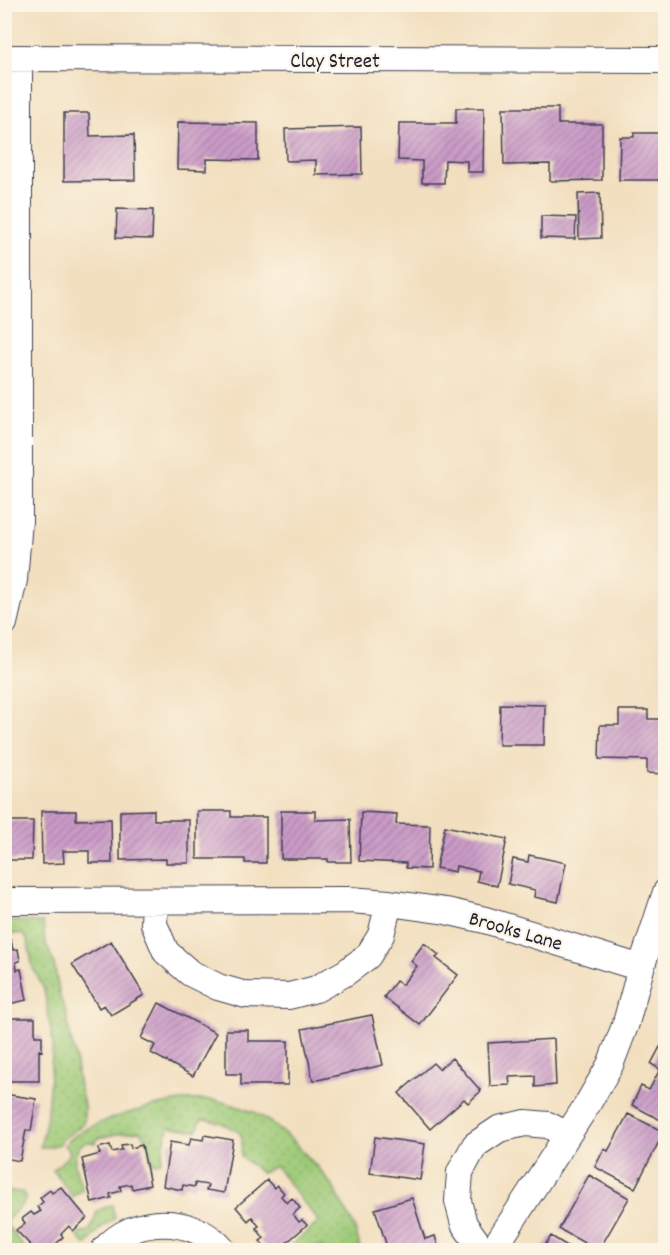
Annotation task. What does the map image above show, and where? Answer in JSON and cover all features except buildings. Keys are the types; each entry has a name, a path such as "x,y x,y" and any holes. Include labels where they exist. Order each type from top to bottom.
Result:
{"street":[{"name":"Clay Street","path":"12,58 666,60"},
{"path":"4,622 14,580 19,521 12,438 12,58"},
{"path":"493,1251 587,1105 610,1065 626,1023 666,892"},
{"name":"Brooks Lane","path":"4,901 350,900 389,903 446,911 485,920 641,968"},
{"path":"155,901 154,924 166,952 190,973 218,987 246,995 289,996 316,989 345,973 368,956 381,935 389,903"},
{"path":"485,1251 478,1245 464,1224 458,1201 460,1172 474,1145 499,1130 525,1123 548,1125 567,1136"},
{"path":"104,1251 123,1233 141,1226 160,1223 183,1225 202,1233 223,1251"}],"green space":[{"path":"5,921 43,922 45,941 54,963 75,1055 84,1105 84,1122 60,1144 48,1147 40,1147 46,1122 53,1044 44,989 33,968 27,939 22,934 5,933"},
{"path":"189,1100 212,1100 254,1112 290,1138 333,1187 354,1226 361,1250 324,1250 315,1246 303,1250 291,1250 291,1245 319,1222 275,1166 262,1173 241,1157 242,1138 239,1132 222,1123 204,1119 200,1121 197,1131 170,1127 165,1139 161,1162 155,1163 151,1161 149,1149 140,1131 98,1138 95,1143 82,1144 76,1151 75,1166 82,1190 73,1197 53,1170 70,1153 64,1146 86,1129 122,1115"},
{"path":"5,1191 22,1192 26,1198 8,1218 7,1225 26,1250 5,1250"},
{"path":"112,1205 115,1218 102,1227 86,1245 77,1236 81,1232 89,1231 99,1210"}]}
